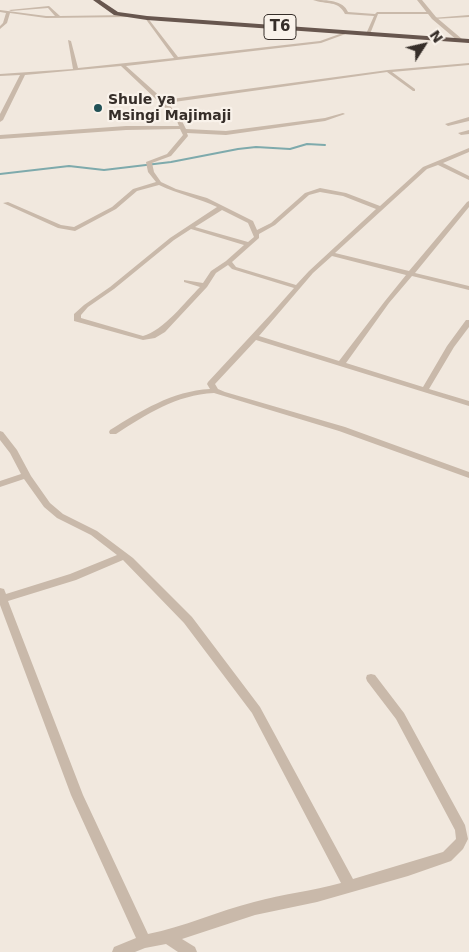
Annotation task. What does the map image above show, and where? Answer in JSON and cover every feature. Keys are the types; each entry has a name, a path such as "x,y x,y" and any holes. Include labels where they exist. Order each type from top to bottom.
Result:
{"highway":[{"name":"T6","path":"96,0 113,12 128,16 469,40"}],"street":[{"path":"315,0 337,1 344,6 346,13 374,15 383,11 428,13"},
{"path":"419,0 428,13 460,40"},
{"path":"2,11 49,7 59,17"},
{"path":"2,11 59,17 128,16"},
{"path":"0,28 6,20 8,13"},
{"path":"368,34 374,15"},
{"path":"434,18 469,16"},
{"path":"147,18 177,60"},
{"path":"0,23 6,20"},
{"path":"0,75 177,60 310,44 349,32"},
{"path":"69,41 76,70"},
{"path":"163,102 388,71 469,64"},
{"path":"122,65 177,116 184,129 184,139 169,155 149,164 159,183 174,190 205,199 251,222 273,224"},
{"path":"388,71 413,90"},
{"path":"0,120 2,111 16,93 23,74"},
{"path":"0,136 126,128 184,129 226,133 325,119 343,114"},
{"path":"448,124 469,120"},
{"path":"461,133 469,132"},
{"path":"215,391 211,384 255,337 296,287 425,168 469,150"},
{"path":"437,162 469,178"},
{"path":"6,203 60,227 75,229 114,208 138,188 159,183"},
{"path":"256,233 273,224 307,194 320,190 344,194 381,209"},
{"path":"341,364 387,302 468,204"},
{"path":"220,208 189,226 86,306 78,314 77,319 91,325 148,337 162,330 205,286 213,272 258,237 251,222"},
{"path":"189,226 248,244"},
{"path":"331,254 469,288"},
{"path":"228,262 234,268"},
{"path":"213,272 234,268 296,287"},
{"path":"186,281 205,286"},
{"path":"425,390 451,346 469,322"},
{"path":"255,337 469,404"},
{"path":"113,432 169,401 193,392 215,391 252,405 342,430 469,475"},
{"path":"0,434 14,452 26,475 47,505 60,516 94,533 124,556 154,583 188,620 256,710 350,887"},
{"path":"0,484 26,475"},
{"path":"124,556 73,577 2,600 77,795 144,941"},
{"path":"119,952 144,941 167,937 254,908 317,896 408,870 447,856 462,839 461,829 400,716 371,678"},
{"path":"167,937 190,952"}],"waterway":[{"path":"0,174 69,166 104,170 171,162 238,149 256,147 290,149 307,144 325,145"}],"place":[{"name":"Shule ya Msingi Majimaji","path":"98,108"}]}
